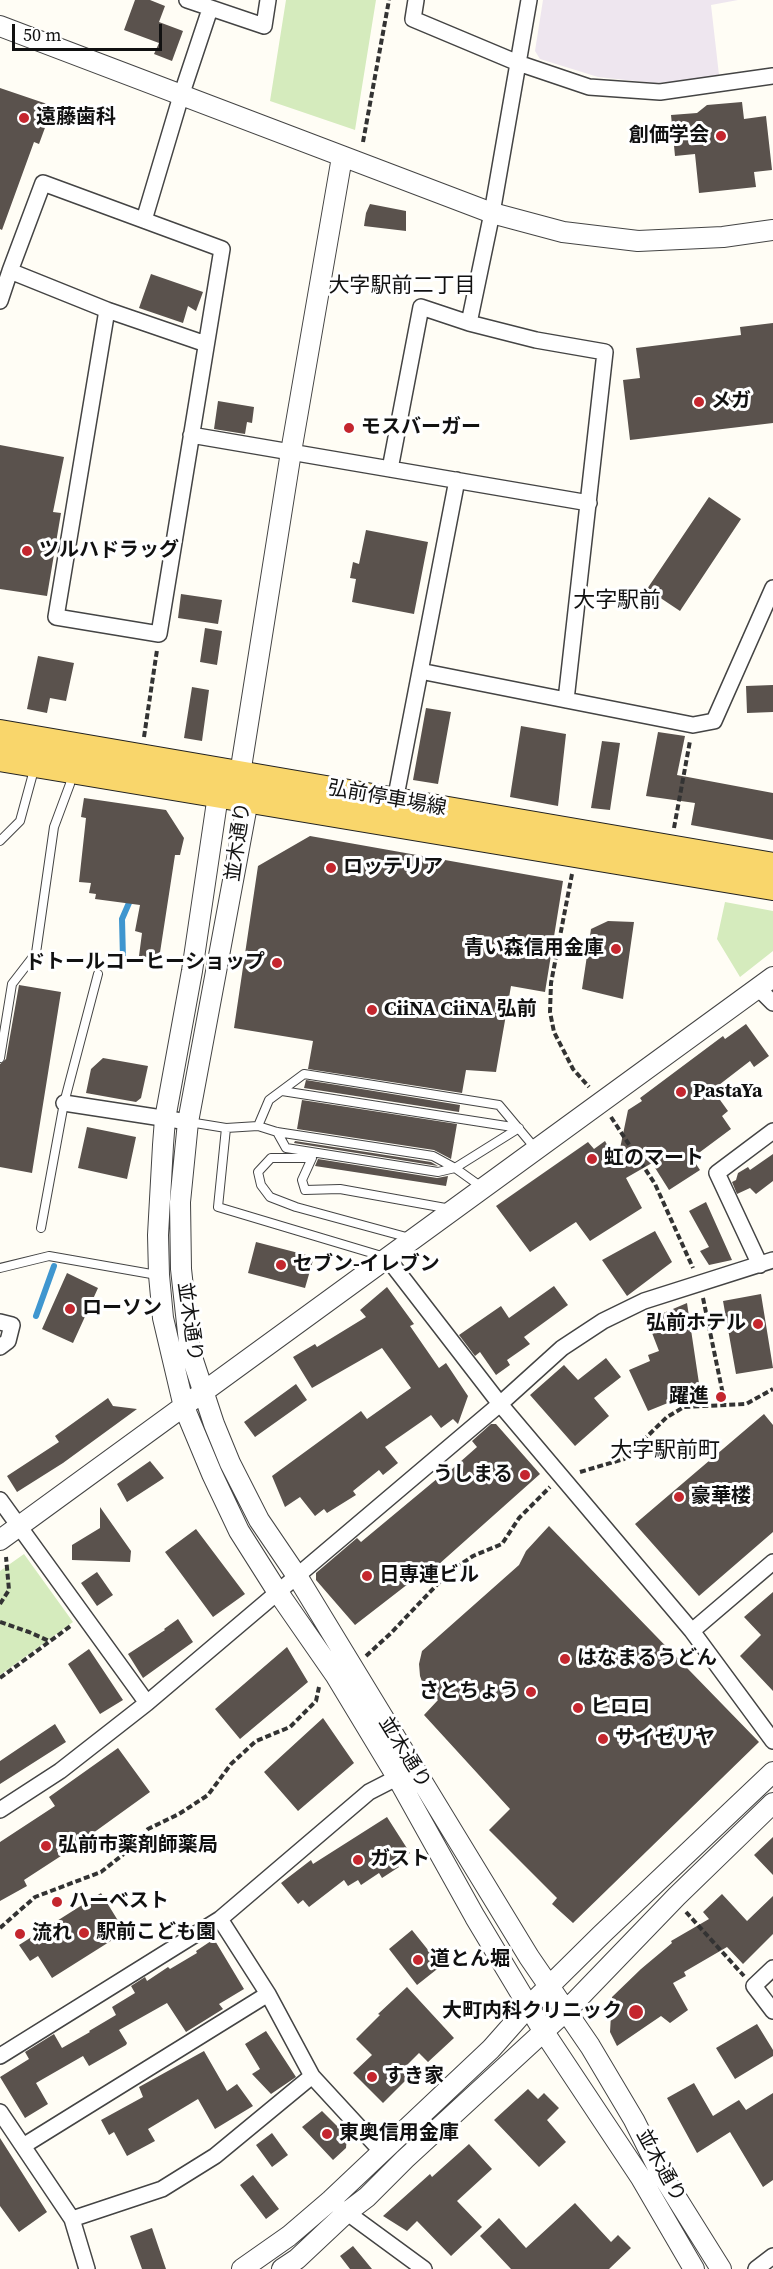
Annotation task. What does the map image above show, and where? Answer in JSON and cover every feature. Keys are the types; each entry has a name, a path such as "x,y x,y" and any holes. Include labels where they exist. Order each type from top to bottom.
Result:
{"main road":[{"name":"弘前停車場線","path":"0,733 773,866"},
{"name":"弘前停車場線","path":"0,758 773,887"}],"street":[{"path":"187,0 264,26 268,0"},
{"path":"416,0 413,20 518,63 589,87 660,92 773,76"},
{"path":"469,323 492,213 529,0"},
{"path":"144,220 210,9"},
{"path":"0,26 342,158 492,213 563,232 638,241 723,237 773,230"},
{"path":"240,774 291,452 342,158"},
{"path":"0,301 43,183 222,249 159,634 56,617 108,310"},
{"path":"10,271 108,310 206,344"},
{"path":"390,469 421,307 469,323 536,340 605,352 566,700"},
{"path":"191,435 589,504"},
{"path":"395,801 457,480"},
{"path":"420,671 693,725 714,721 773,588"},
{"name":"並木通り","path":"694,2269 640,2178 544,2032 475,1917 405,1773 297,1576 259,1520 230,1463 202,1393 190,1352 181,1269 180,1202 188,1122 248,800 240,774 218,795 192,971 165,1119 158,1235 159,1275 163,1318 184,1407 212,1474 240,1531 277,1591 405,1773 567,2010 634,2120 659,2170 721,2269"},
{"path":"3,1546 18,1527 766,983 773,1003"},
{"path":"64,1103 188,1122"},
{"path":"2,1805 60,1771 147,1703 500,1404 562,1348 603,1321 644,1301 767,1263 717,1173 773,1131"},
{"path":"388,1258 500,1404 692,1631 773,1741"},
{"path":"0,1322 12,1325 8,1341 0,1347"},
{"path":"0,1500 147,1703"},
{"path":"692,1631 773,1562"},
{"path":"242,2269 289,2236 331,2200 491,2049 549,1986 773,1772"},
{"path":"0,2056 219,1919 369,1792 405,1773"},
{"path":"282,2269 297,2259 346,2213 367,2198 405,2159 544,2032 677,1896 773,1803"},
{"path":"219,1919 268,1994 312,2076 382,2152"},
{"path":"773,1968 754,1986 773,2011"},
{"path":"23,2146 268,1994"},
{"path":"72,2219 162,2190 215,2156 312,2076"},
{"path":"0,2112 72,2219 87,2269"},
{"path":"331,2200 424,2269"},
{"path":"756,2269 773,2256"}],"lane":[{"path":"0,841 20,821 36,765"},
{"path":"0,1058 4,1013 12,984 36,953 54,827 70,784 71,771"},
{"path":"41,1228 64,1103 98,974"},
{"path":"258,1126 269,1100 304,1074 499,1105 537,1151"},
{"path":"282,1091 519,1128"},
{"path":"188,1122 226,1128 258,1126 277,1132 433,1156 455,1168 484,1189"},
{"path":"226,1128 219,1207 388,1258"},
{"path":"277,1132 285,1148 438,1172 455,1168 519,1128"},
{"path":"415,1239 296,1207 270,1197 261,1185 258,1172 271,1158 312,1158 302,1180 305,1190 340,1189 455,1210"},
{"path":"0,1268 49,1256 159,1275"}],"path":[{"path":"363,142 389,0"},
{"path":"143,747 159,634"},
{"path":"673,833 693,725"},
{"path":"700,1282 725,1404"},
{"path":"363,1659 392,1634 449,1572 473,1557 502,1544 519,1518 561,1477 624,1459 667,1417 684,1407 746,1404 773,1389"},
{"path":"0,1604 9,1590 3,1546"},
{"path":"0,1677 84,1616"},
{"path":"0,1622 49,1641"},
{"path":"0,1928 35,1897 101,1872 125,1853 148,1829 179,1814 208,1795 231,1764 256,1741 290,1727 316,1701 320,1686"},
{"path":"686,1911 754,1986"}],"shaded area":[{"path":"543,0 738,0 711,5 719,75 678,82 654,83 598,77 540,59 535,51"}],"green space":[{"path":"286,0 376,0 355,130 270,101"},
{"path":"725,902 773,911 773,951 740,977 717,939"},
{"path":"24,1554 73,1622 0,1675 0,1571"}],"building":[{"path":"135,0 150,0 165,6 159,22 183,31 172,61 154,54 159,43 124,30"},
{"path":"0,88 53,106 39,144 34,142 2,230 0,229"},
{"name":"創価学会","path":"742,102 744,119 766,116 772,170 754,172 756,187 699,193 695,154 675,156 671,115 697,113 707,105"},
{"path":"370,204 406,211 406,231 364,226"},
{"path":"151,274 203,292 196,311 188,306 183,323 139,308"},
{"name":"メガ","path":"773,323 773,423 630,440 623,380 640,378 636,348 741,335 740,327"},
{"path":"218,401 254,407 252,423 247,422 245,434 214,429"},
{"path":"0,445 64,457 53,512 61,513 47,596 0,589"},
{"path":"709,497 741,519 680,611 647,589"},
{"path":"366,530 428,542 414,614 352,602 356,579 350,578 353,562 359,564"},
{"path":"181,594 222,600 218,624 178,618"},
{"path":"205,628 222,631 217,665 200,662"},
{"path":"38,656 74,663 66,701 50,698 47,713 27,709"},
{"path":"773,685 773,712 747,713 746,686"},
{"path":"192,687 209,690 202,741 184,738"},
{"path":"426,708 451,712 438,784 413,780"},
{"path":"521,726 566,734 558,806 510,797"},
{"path":"658,732 685,736 677,775 773,793 773,840 691,825 695,803 646,796"},
{"path":"602,741 620,743 610,810 591,808"},
{"path":"84,798 166,810 184,838 180,855 175,855 159,959 139,956 142,933 135,931 140,905 95,899 96,894 89,893 91,883 79,882 86,818 81,817"},
{"name":"CiiNA CiiNA 弘前","path":"310,836 563,881 545,992 511,986 496,1072 466,1070 462,1093 308,1069 313,1041 234,1028 258,866"},
{"path":"608,921 634,922 623,999 582,989 591,929"},
{"path":"19,985 61,992 32,1173 0,1167 0,1064 6,1059"},
{"path":"746,1024 769,1056 754,1067 750,1061 715,1088 717,1091 715,1093 728,1111 722,1116 731,1129 692,1158 700,1170 669,1190 652,1163 626,1178 642,1208 590,1241 576,1222 530,1252 496,1206 588,1142 594,1149 605,1141 617,1163 628,1110 642,1101 640,1098 723,1036 725,1039"},
{"path":"103,1058 148,1066 141,1098 136,1102 86,1093 91,1069"},
{"path":"306,1080 460,1105 459,1112 304,1088"},
{"path":"302,1100 457,1124 451,1159 434,1150 297,1129"},
{"path":"87,1127 136,1137 127,1179 78,1168"},
{"path":"295,1141 431,1162 438,1166 294,1143"},
{"path":"773,1154 773,1181 756,1194 750,1188 737,1194 732,1182 736,1180 738,1173 748,1167 750,1170"},
{"path":"318,1159 437,1178 448,1176 446,1186 315,1166"},
{"path":"706,1202 732,1260 709,1265 700,1251 709,1247 689,1211"},
{"path":"655,1231 672,1262 627,1296 602,1260"},
{"name":"セブン-イレブン","path":"256,1242 314,1257 305,1288 248,1273"},
{"name":"ローソン","path":"67,1273 98,1288 73,1343 42,1329"},
{"path":"554,1286 568,1305 524,1337 530,1344 507,1360 510,1365 496,1375 480,1352 475,1356 459,1335 501,1306 509,1318"},
{"path":"387,1287 414,1324 410,1326 439,1368 446,1363 468,1396 458,1424 453,1419 441,1428 431,1415 385,1447 398,1463 383,1475 379,1470 353,1491 356,1495 327,1513 324,1509 315,1516 300,1497 285,1507 272,1476 361,1411 367,1419 411,1388 382,1348 312,1388 293,1357 315,1344 317,1347 366,1317 360,1310"},
{"path":"761,1294 773,1368 736,1374 723,1301"},
{"path":"687,1303 700,1390 648,1411 629,1370 650,1361 648,1355 659,1351 647,1320"},
{"path":"606,1358 621,1377 594,1398 609,1416 575,1446 530,1395 564,1365 578,1380"},
{"path":"296,1384 307,1400 255,1437 244,1422"},
{"path":"108,1398 113,1406 137,1409 63,1463 17,1492 7,1476 59,1442 55,1436"},
{"path":"764,1414 773,1425 773,1532 699,1596 635,1524"},
{"path":"491,1424 496,1424 540,1474 429,1573 426,1570 355,1625 316,1580 316,1573 357,1538 361,1542 450,1468 451,1470 477,1447 472,1441"},
{"path":"150,1461 164,1478 127,1502 117,1484"},
{"path":"100,1507 131,1551 130,1562 72,1560 72,1545 100,1528"},
{"name":"ヒロロ","path":"549,1526 759,1742 573,1923 552,1904 557,1898 489,1830 510,1809 424,1715 438,1700 424,1687 419,1664 422,1651 519,1565 526,1551"},
{"path":"196,1529 245,1594 213,1617 165,1552"},
{"path":"97,1572 113,1595 97,1606 81,1583"},
{"path":"773,1592 773,1691 740,1656 761,1635 744,1617"},
{"path":"178,1619 193,1642 143,1678 128,1654"},
{"path":"287,1647 308,1682 240,1739 215,1709"},
{"path":"89,1649 123,1700 100,1714 68,1664"},
{"path":"323,1718 354,1763 298,1811 264,1772"},
{"path":"55,1724 66,1742 0,1784 0,1761"},
{"path":"118,1748 150,1792 24,1880 27,1886 0,1901 0,1842 55,1806 49,1797"},
{"path":"387,1817 410,1853 396,1862 399,1867 382,1878 379,1873 361,1885 358,1880 348,1886 344,1880 309,1907 303,1900 298,1904 281,1883 311,1860 313,1864"},
{"path":"773,1837 773,1875 754,1855"},
{"path":"101,1893 125,1932 52,1978 38,1956 30,1961 19,1945"},
{"path":"722,1894 747,1921 773,1896 773,1934 743,1964 727,1947 684,1972 686,1976 673,1983 688,2010 670,2023 661,2016 617,2046 610,2032 612,1997 672,1943 671,1941 709,1919 703,1912"},
{"path":"412,1930 441,1966 417,1985 389,1949"},
{"path":"214,1939 244,1989 219,2004 223,2009 186,2032 167,2003 119,2030 126,2045 89,2066 83,2056 36,2083 48,2104 25,2118 0,2077 29,2059 25,2052 54,2034 62,2048 90,2032 116,2015 112,2007 135,1993 131,1986 145,1977 147,1981 168,1967 170,1969 197,1953 196,1951"},
{"path":"407,1987 454,2038 428,2062 419,2053 401,2071 408,2078 383,2103 353,2073 372,2055 356,2039"},
{"path":"757,2024 773,2050 773,2056 735,2079 716,2048"},
{"path":"266,2031 296,2077 271,2094 252,2074 260,2069 245,2044"},
{"path":"204,2051 227,2091 237,2084 253,2106 215,2129 198,2099 148,2129 155,2141 127,2156 114,2132 109,2135 101,2120 143,2097 139,2087"},
{"path":"694,2083 713,2116 739,2100 746,2110 773,2093 773,2180 763,2187 730,2132 697,2153 667,2098"},
{"path":"528,2089 538,2099 544,2093 559,2108 547,2120 566,2142 539,2167 494,2120"},
{"path":"322,2111 347,2136 346,2148 333,2160 302,2127"},
{"path":"272,2133 288,2155 272,2167 256,2145"},
{"path":"0,2138 47,2212 19,2232 0,2206"},
{"path":"469,2144 492,2169 457,2201 482,2227 451,2256 417,2221 407,2231 383,2216 430,2174 432,2177"},
{"path":"253,2175 279,2209 266,2219 240,2185"},
{"path":"575,2203 611,2242 618,2235 631,2248 609,2269 511,2269 480,2236 499,2218 526,2248"},
{"path":"152,2228 166,2269 142,2269 130,2236"},
{"path":"353,2246 372,2269 350,2269 340,2256"}],"waterway":[{"path":"123,959 122,919 132,896"},
{"path":"36,1316 54,1266"}],"place":[{"name":"遠藤歯科","path":"24,118"},
{"name":"創価学会","path":"721,136"},
{"name":"メガ","path":"699,402"},
{"name":"モスバーガー","path":"349,428"},
{"name":"ツルハドラッグ","path":"27,551"},
{"name":"ロッテリア","path":"331,868"},
{"name":"青い森信用金庫","path":"616,949"},
{"name":"ドトールコーヒーショップ","path":"277,963"},
{"name":"CiiNA CiiNA 弘前","path":"372,1010"},
{"name":"PastaYa","path":"681,1092"},
{"name":"虹のマート","path":"592,1159"},
{"name":"セブン-イレブン","path":"281,1265"},
{"name":"ローソン","path":"70,1309"},
{"name":"弘前ホテル","path":"758,1324"},
{"name":"躍進","path":"721,1397"},
{"name":"うしまる","path":"525,1475"},
{"name":"豪華楼","path":"679,1497"},
{"name":"日専連ビル","path":"367,1576"},
{"name":"はなまるうどん","path":"565,1659"},
{"name":"さとちょう","path":"531,1692"},
{"name":"ヒロロ","path":"578,1708"},
{"name":"サイゼリヤ","path":"603,1739"},
{"name":"弘前市薬剤師薬局","path":"46,1846"},
{"name":"ガスト","path":"358,1860"},
{"name":"ハーベスト","path":"57,1902"},
{"name":"駅前こども園","path":"84,1933"},
{"name":"流れ","path":"20,1934"},
{"name":"道とん堀","path":"418,1960"},
{"name":"大町内科クリニック","path":"636,2012"},
{"name":"すき家","path":"372,2077"},
{"name":"東奥信用金庫","path":"327,2134"}],"district":[{"name":"大字駅前二丁目","path":"402,287"},
{"name":"大字駅前","path":"617,601"},
{"name":"大字駅前町","path":"665,1451"}]}
